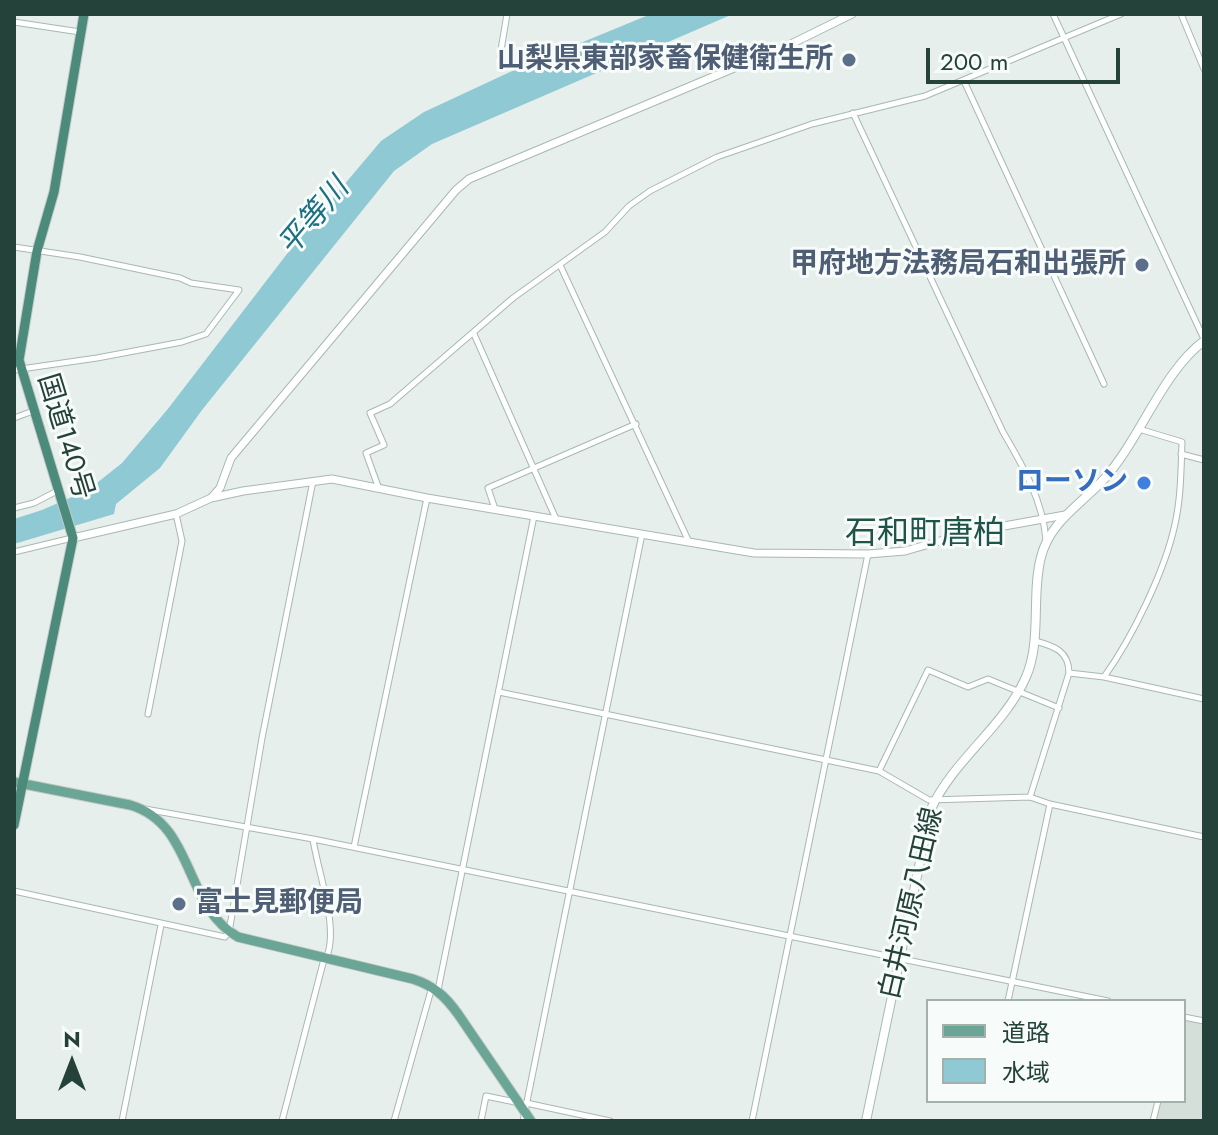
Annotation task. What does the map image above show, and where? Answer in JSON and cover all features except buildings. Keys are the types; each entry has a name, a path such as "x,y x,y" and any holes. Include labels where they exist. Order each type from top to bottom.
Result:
{"highway":[{"name":"国道140号","path":"14,825 18,782 72,536 17,364 37,251 54,192 84,14"}],"main road":[{"name":"白井河原八田線","path":"866,1121 928,819 935,799 1018,691 1028,671 1034,641 1038,572 1046,542 1065,515 1106,478 1183,362 1204,340"},
{"path":"18,782 145,809 169,829 206,904 215,918 238,937 435,988 452,1006 524,1105 531,1121"}],"street":[{"path":"500,56 507,14"},
{"path":"211,498 220,488 231,458 456,190 469,179 789,45 852,14"},
{"path":"1053,14 1204,340"},
{"path":"379,489 366,453 384,445 370,413 390,404 513,298 605,232 638,199 717,157 853,113 925,96 1121,14"},
{"path":"1181,14 1204,69"},
{"path":"14,22 81,32"},
{"path":"964,81 1104,384"},
{"path":"853,113 1003,432 1023,467 1045,518 1046,542"},
{"path":"14,247 80,257 191,283 239,290 206,334 182,342 97,358 17,364"},
{"path":"560,265 690,543"},
{"path":"474,333 556,519"},
{"path":"14,418 33,411"},
{"path":"495,509 488,488 636,424"},
{"path":"1104,677 1119,656 1164,561 1175,523 1182,442 1139,429"},
{"path":"1181,454 1204,460"},
{"path":"14,552 176,514 211,498 332,479 754,553 868,554 905,551 971,532 1065,515"},
{"path":"14,891 161,925 225,937 229,932 262,738 313,480"},
{"path":"14,508 57,492"},
{"path":"354,847 427,498"},
{"path":"148,714 182,541 176,514"},
{"path":"394,1121 435,988 463,871 534,516"},
{"path":"523,1121 642,534"},
{"path":"752,1121 868,554"},
{"path":"1030,797 1069,673 1065,655 1058,649 1034,641"},
{"path":"879,771 928,670 968,687 988,679 1059,708"},
{"path":"1069,673 1104,677 1204,699"},
{"path":"499,692 879,771 929,800 1030,797 1204,837"},
{"path":"1008,999 1050,804"},
{"path":"145,809 354,847 1098,999"},
{"path":"282,1121 323,963 330,949 329,915 313,839"},
{"path":"122,1121 161,925"},
{"path":"481,1121 486,1096 610,1121"}],"shaded area":[{"path":"1186,1020 1204,1024 1204,1121 1156,1121 1160,1103 1186,1103"}],"water":[{"path":"651,14 733,14 432,144 394,171 202,410 160,468 116,504 114,514 14,544 14,519 88,490 122,463 167,410 300,237 381,141 424,112 510,72"}],"place":[{"name":"山梨県東部家畜保健衛生所","path":"849,60"},
{"name":"甲府地方法務局石和出張所","path":"1142,265"},
{"name":"ローソン","path":"1144,483"},
{"name":"富士見郵便局","path":"179,904"}],"district":[{"name":"石和町唐柏","path":"925,535"}],"water label":[{"name":"平等川","path":"315,218"}]}
